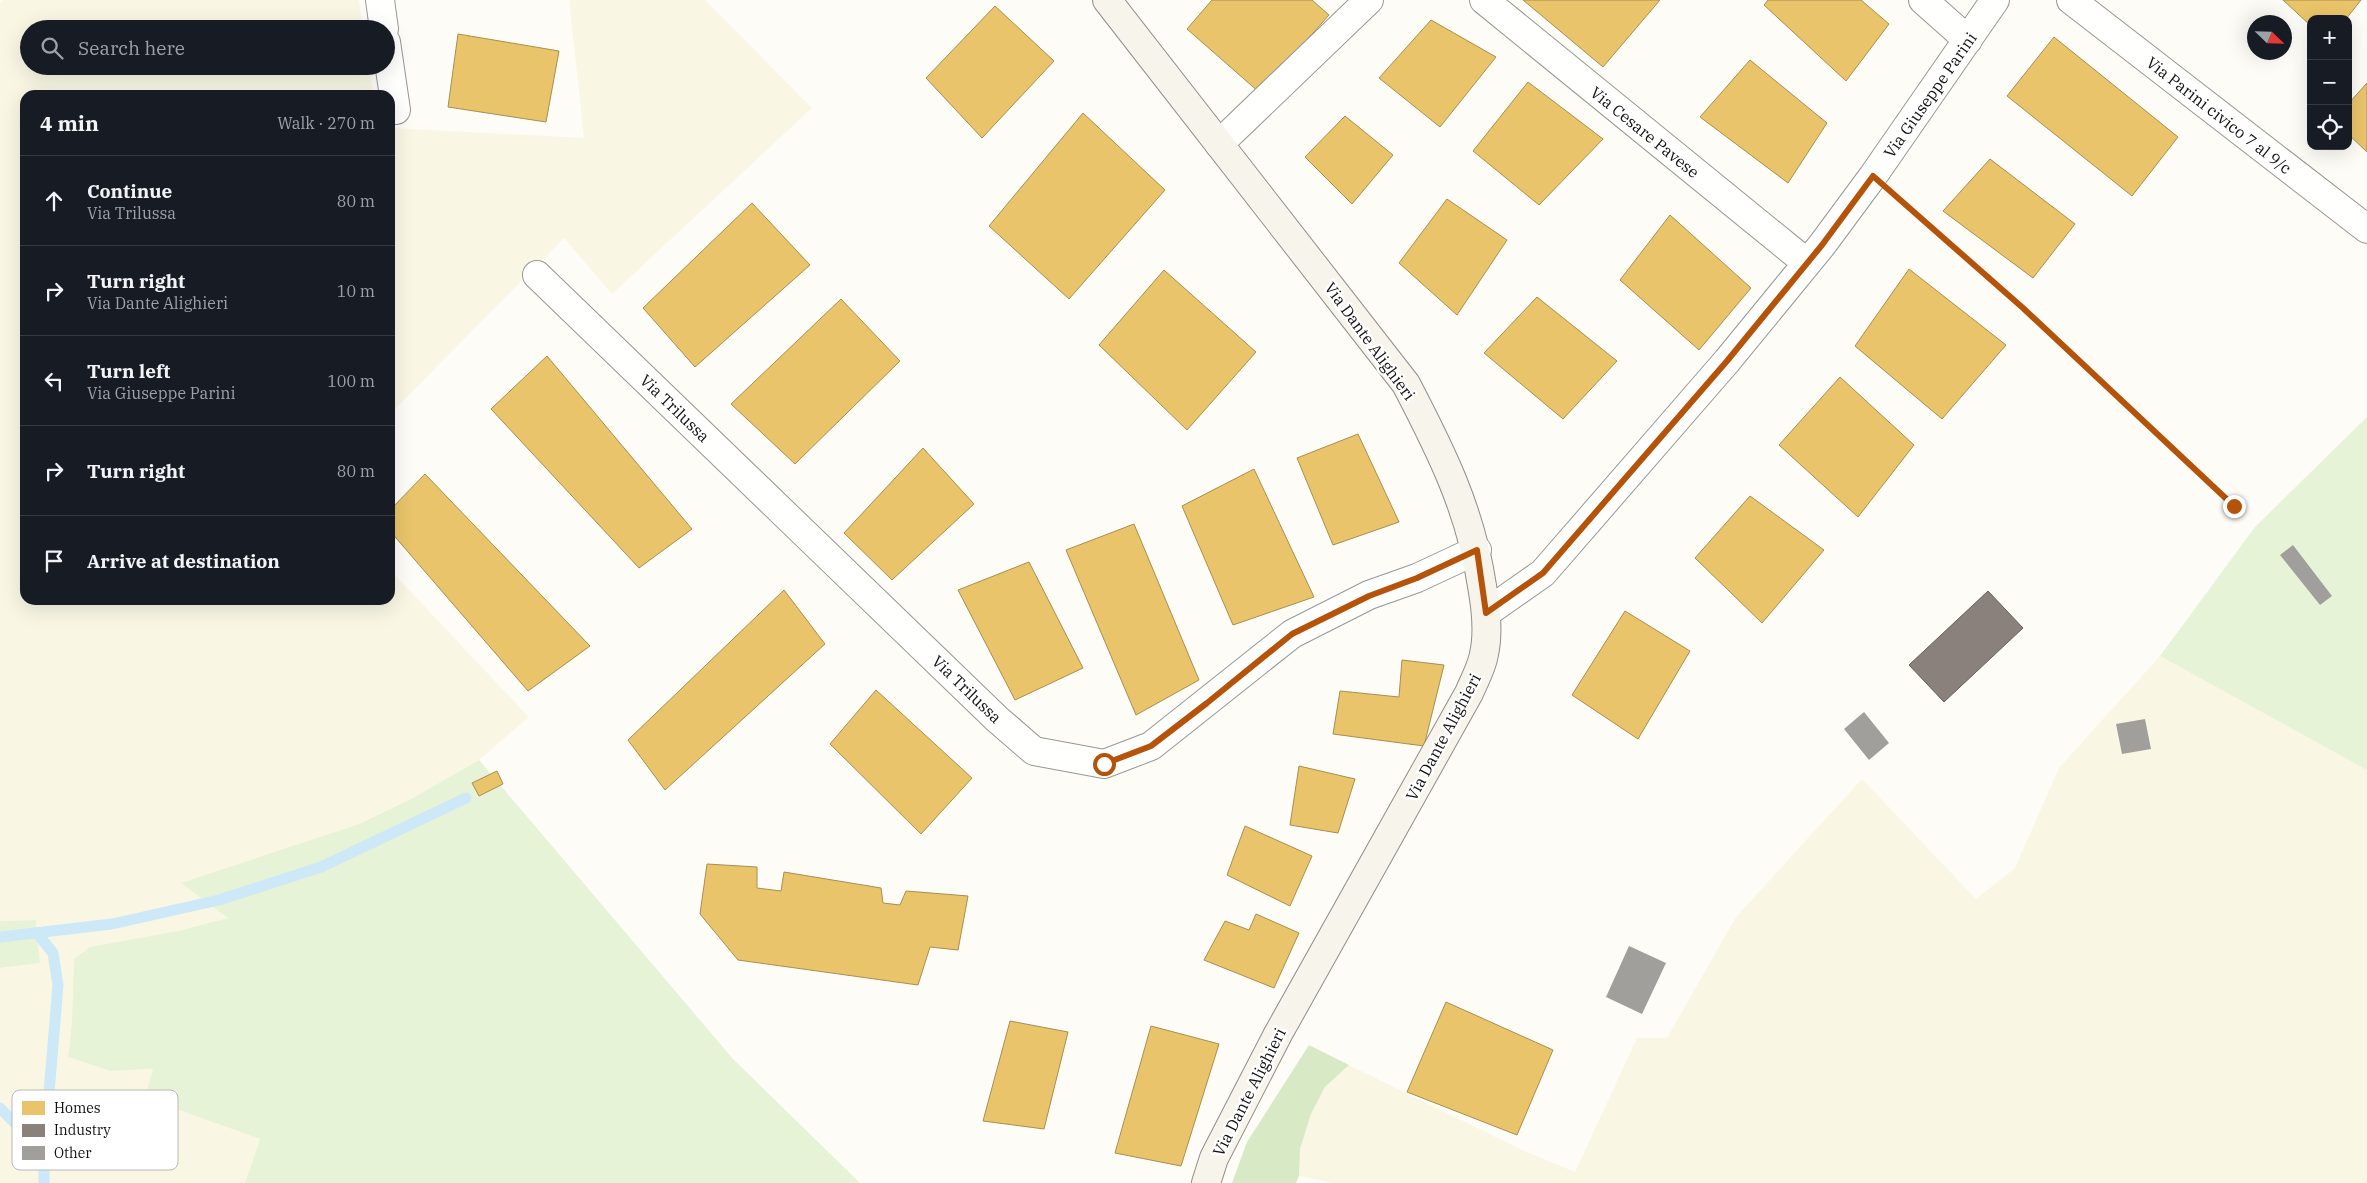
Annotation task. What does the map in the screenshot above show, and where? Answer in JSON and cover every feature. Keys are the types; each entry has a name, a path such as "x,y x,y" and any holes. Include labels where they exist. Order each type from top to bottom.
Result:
{"main road":[{"name":"Via Dante Alighieri","path":"1107,0 1406,384 1444,456 1471,527 1477,550 1486,613 1484,655 1469,694 1278,1034 1214,1158 1206,1183"}],"street":[{"path":"380,0 383,20"},
{"path":"1219,144 1369,0"},
{"name":"Via Cesare Pavese","path":"1484,0 1807,263"},
{"path":"1923,0 1968,40"},
{"name":"Via Giuseppe Parini","path":"1486,613 1543,573 1727,361 1807,263 1873,176 1995,0"},
{"name":"Via Parini civico 7 al 9/c","path":"2071,0 2367,229"},
{"path":"391,75 393,90"},
{"path":"395,103 396,110"},
{"name":"Via Trilussa","path":"537,275 983,705 1034,751 1104,764 1151,746 1292,634 1369,596 1417,578 1477,550"}],"path":[{"path":"1873,176 2023,308 2234,506"}],"shaded area":[{"path":"4,0 359,0 362,20 20,20 20,75 370,75 372,90 20,90 20,605 395,605 395,575 529,717 479,760 413,798 359,824 182,883 229,918 178,931 72,1022 68,1057 110,1071 154,1069 147,1090 12,1090 12,1170 178,1170 178,1110 260,1139 245,1183 0,1183 0,968 40,963 36,920 0,921 0,4"},
{"path":"569,0 705,0 812,108 612,294 564,238 395,409 395,128 584,138"},
{"path":"2160,656 2367,770 2367,1183 1334,1183 1299,1176 1300,1149 1311,1114 1325,1087 1349,1065 1520,1149 1575,1172 1637,1038 1667,1038 1736,917 1862,779 1976,899 2015,868 2059,768"}],"green space":[{"path":"2367,417 2367,770 2160,656 2255,527"},
{"path":"479,760 733,1059 860,1183 245,1183 260,1139 178,1110 178,1090 147,1090 153,1069 110,1071 68,1057 72,1022 74,959 90,947 178,931 228,918 181,883 359,824 413,798"},
{"path":"36,920 40,963 0,968 0,921"},
{"path":"1309,1045 1349,1065 1325,1087 1311,1114 1300,1149 1299,1176 1296,1183 1232,1183 1247,1142"}],"building: Homes":[{"path":"1212,0 1312,0 1329,15 1260,93 1187,29"},
{"path":"1523,0 1660,0 1603,67"},
{"path":"1768,0 1861,0 1889,24 1846,81 1764,5"},
{"path":"2283,0 2361,0 2349,15 2307,15 2307,22"},
{"path":"995,6 1054,61 982,138 926,78"},
{"path":"1431,20 1496,57 1440,127 1379,78"},
{"path":"458,34 559,51 546,122 448,107"},
{"path":"2054,37 2178,137 2132,196 2007,96"},
{"path":"1750,60 1827,123 1788,183 1700,117"},
{"path":"1528,82 1603,139 1539,205 1473,151"},
{"path":"2367,83 2367,152 2352,138 2352,100"},
{"path":"1083,113 1165,190 1069,299 989,226"},
{"path":"1345,116 1393,155 1352,204 1305,157"},
{"path":"1990,159 2075,224 2033,278 1943,211"},
{"path":"1447,199 1507,240 1457,315 1399,263"},
{"path":"752,203 810,265 695,367 643,308"},
{"path":"1670,215 1751,288 1699,350 1620,280"},
{"path":"1909,269 2006,345 1942,419 1855,346"},
{"path":"1164,270 1256,352 1187,430 1099,345"},
{"path":"1537,297 1617,361 1563,419 1484,353"},
{"path":"841,299 900,361 795,464 731,404"},
{"path":"547,356 692,529 639,568 491,409"},
{"path":"1840,377 1914,445 1858,517 1779,445"},
{"path":"1358,434 1399,522 1333,545 1297,458"},
{"path":"923,448 974,504 892,580 844,533"},
{"path":"1254,469 1314,597 1233,625 1182,506"},
{"path":"425,474 590,646 528,691 395,537 395,505"},
{"path":"1750,496 1824,550 1762,623 1695,558"},
{"path":"1134,524 1199,680 1136,715 1066,550"},
{"path":"1029,562 1083,668 1015,700 958,590"},
{"path":"784,590 825,644 665,790 628,740"},
{"path":"1625,611 1690,651 1638,739 1572,695"},
{"path":"1402,660 1444,665 1424,746 1333,734 1340,691 1399,697"},
{"path":"876,690 972,778 921,834 830,744"},
{"path":"1299,766 1355,779 1338,833 1290,825"},
{"path":"497,771 503,784 479,796 472,783"},
{"path":"1245,826 1312,856 1290,906 1227,875"},
{"path":"707,864 757,867 757,888 781,891 784,872 881,888 883,903 900,905 906,891 968,896 958,950 930,947 918,985 738,960 700,914"},
{"path":"1256,914 1299,933 1274,988 1204,960 1225,921 1249,930"},
{"path":"1446,1002 1553,1050 1517,1135 1407,1092"},
{"path":"1010,1021 1068,1032 1044,1129 983,1121"},
{"path":"1151,1026 1219,1044 1181,1166 1115,1153"}],"building: Industry":[{"path":"1988,591 2023,628 1944,702 1909,665"}],"building: Other":[{"path":"2293,545 2332,596 2320,605 2280,555"},
{"path":"1864,712 1889,743 1869,760 1844,729"},
{"path":"2145,719 2151,749 2122,754 2116,724"},
{"path":"1629,946 1666,963 1642,1014 1606,997"}],"waterway":[{"path":"0,937 112,924 219,900 321,867 466,798"},
{"path":"37,933 53,953 58,985 49,1090"},
{"path":"0,1108 12,1120"},
{"path":"44,1170 44,1183"}],"route":[{"path":"1104,764 1151,746 1292,634 1369,596 1417,578 1477,550 1486,613 1543,573 1727,361 1822,245 1873,176 2023,308 2234,506"}]}
